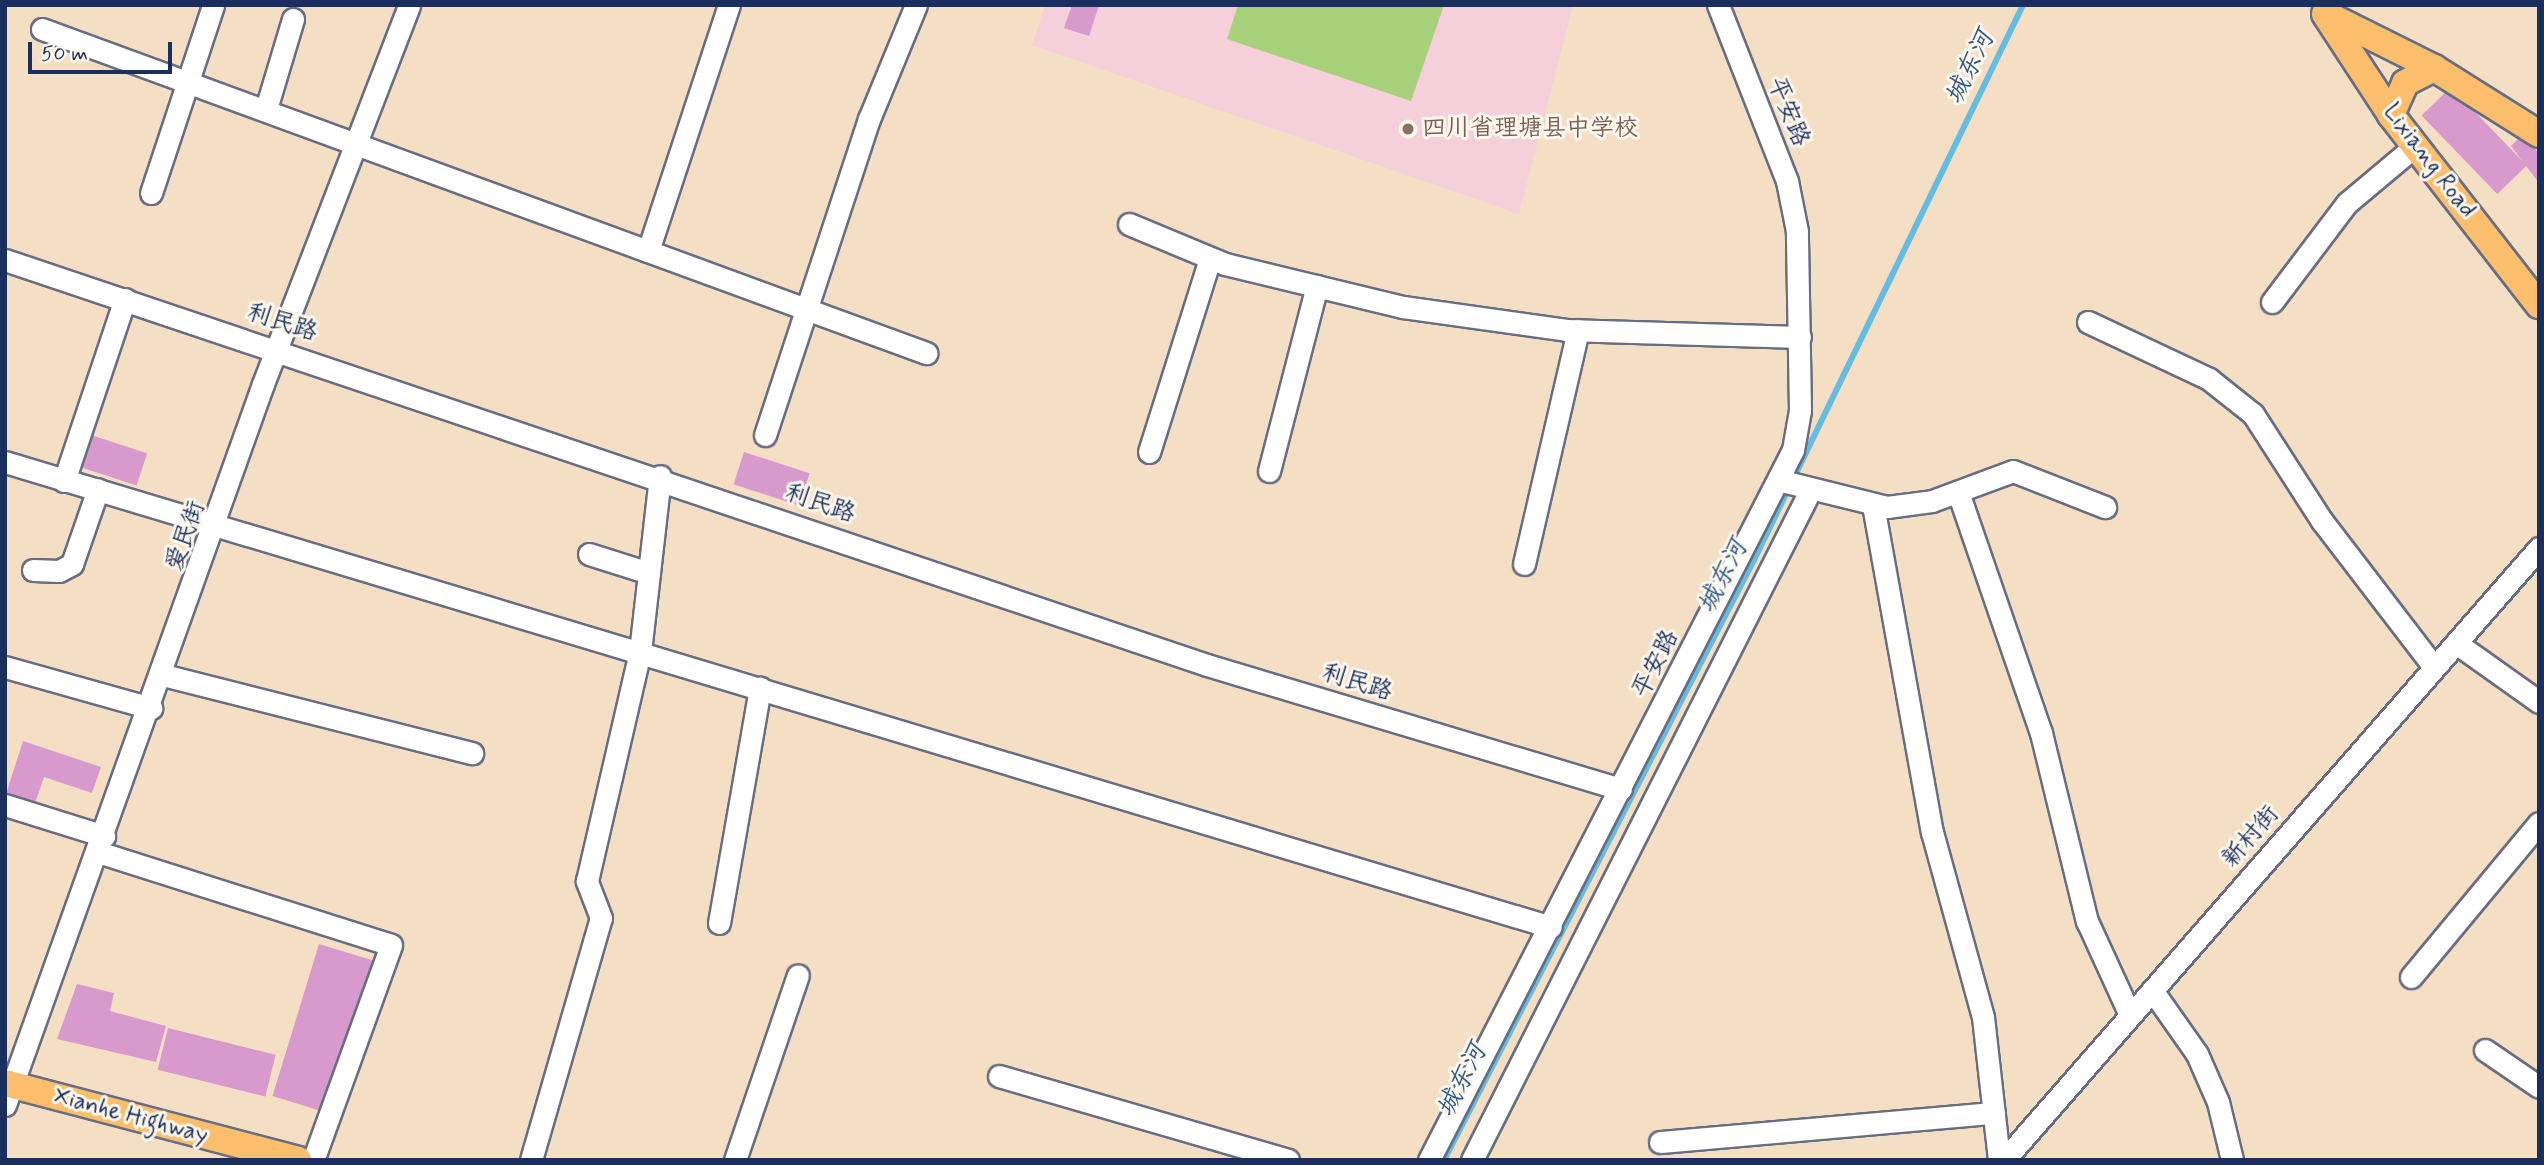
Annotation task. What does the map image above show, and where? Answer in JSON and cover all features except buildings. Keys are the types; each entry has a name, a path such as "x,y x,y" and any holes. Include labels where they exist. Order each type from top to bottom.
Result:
{"main road":[{"path":"2317,10 2434,68 2539,134"},
{"name":"Lixiang Road","path":"2317,10 2391,115 2539,305"},
{"path":"2391,115 2405,83 2434,68"},
{"name":"Xianhe Highway","path":"8,1091 288,1159"}],"street":[{"path":"151,193 214,5"},
{"name":"爱民街","path":"8,1091 151,708 279,350 409,5"},
{"path":"648,251 729,5"},
{"path":"765,435 869,119 916,5"},
{"name":"平安路","path":"1429,1160 1621,789 1792,484 1799,421 1800,337 1793,206 1718,5"},
{"path":"266,109 293,19"},
{"path":"42,29 926,353"},
{"path":"2272,302 2347,203 2416,145"},
{"path":"1129,224 1210,258 1403,307 1578,330 1800,337"},
{"path":"1149,453 1210,258"},
{"name":"利民路","path":"5,260 660,476 1207,665 1621,789"},
{"path":"1269,471 1317,286"},
{"path":"64,481 125,299"},
{"path":"2088,321 2208,379 2253,414 2322,522 2434,667"},
{"path":"1524,564 1578,330"},
{"path":"5,463 218,524 1551,927"},
{"path":"1472,1160 1792,484 1873,505 1958,492 2013,471 2105,507"},
{"path":"531,1160 601,918 587,881 640,652 660,476"},
{"path":"33,570 59,571 72,564 98,489"},
{"path":"1958,492 2040,733 2087,920 2130,1015"},
{"path":"1873,505 1932,832 1983,1017 2001,1160"},
{"name":"新村街","path":"2001,1160 2539,548"},
{"path":"589,554 649,573"},
{"path":"2456,643 2539,702"},
{"path":"5,667 151,708"},
{"path":"163,675 472,753"},
{"path":"719,923 760,688"},
{"path":"5,805 101,844 391,945 313,1160"},
{"path":"2411,977 2539,823"},
{"path":"735,1160 798,975"},
{"path":"2152,990 2197,1054 2218,1102 2232,1160"},
{"path":"2485,1050 2539,1087"},
{"path":"999,1076 1288,1160"},
{"path":"1660,1142 1994,1113"}],"shaded area":[{"name":"四川省理塘县中学校","path":"1045,5 1573,5 1519,214 1032,45"}],"green space":[{"path":"1238,5 1444,5 1411,101 1227,39"}],"waterway":[{"name":"城东河","path":"1444,1160 1754,560 2023,5"}],"place":[{"name":"四川省理塘县中学校","path":"1408,129"}]}
